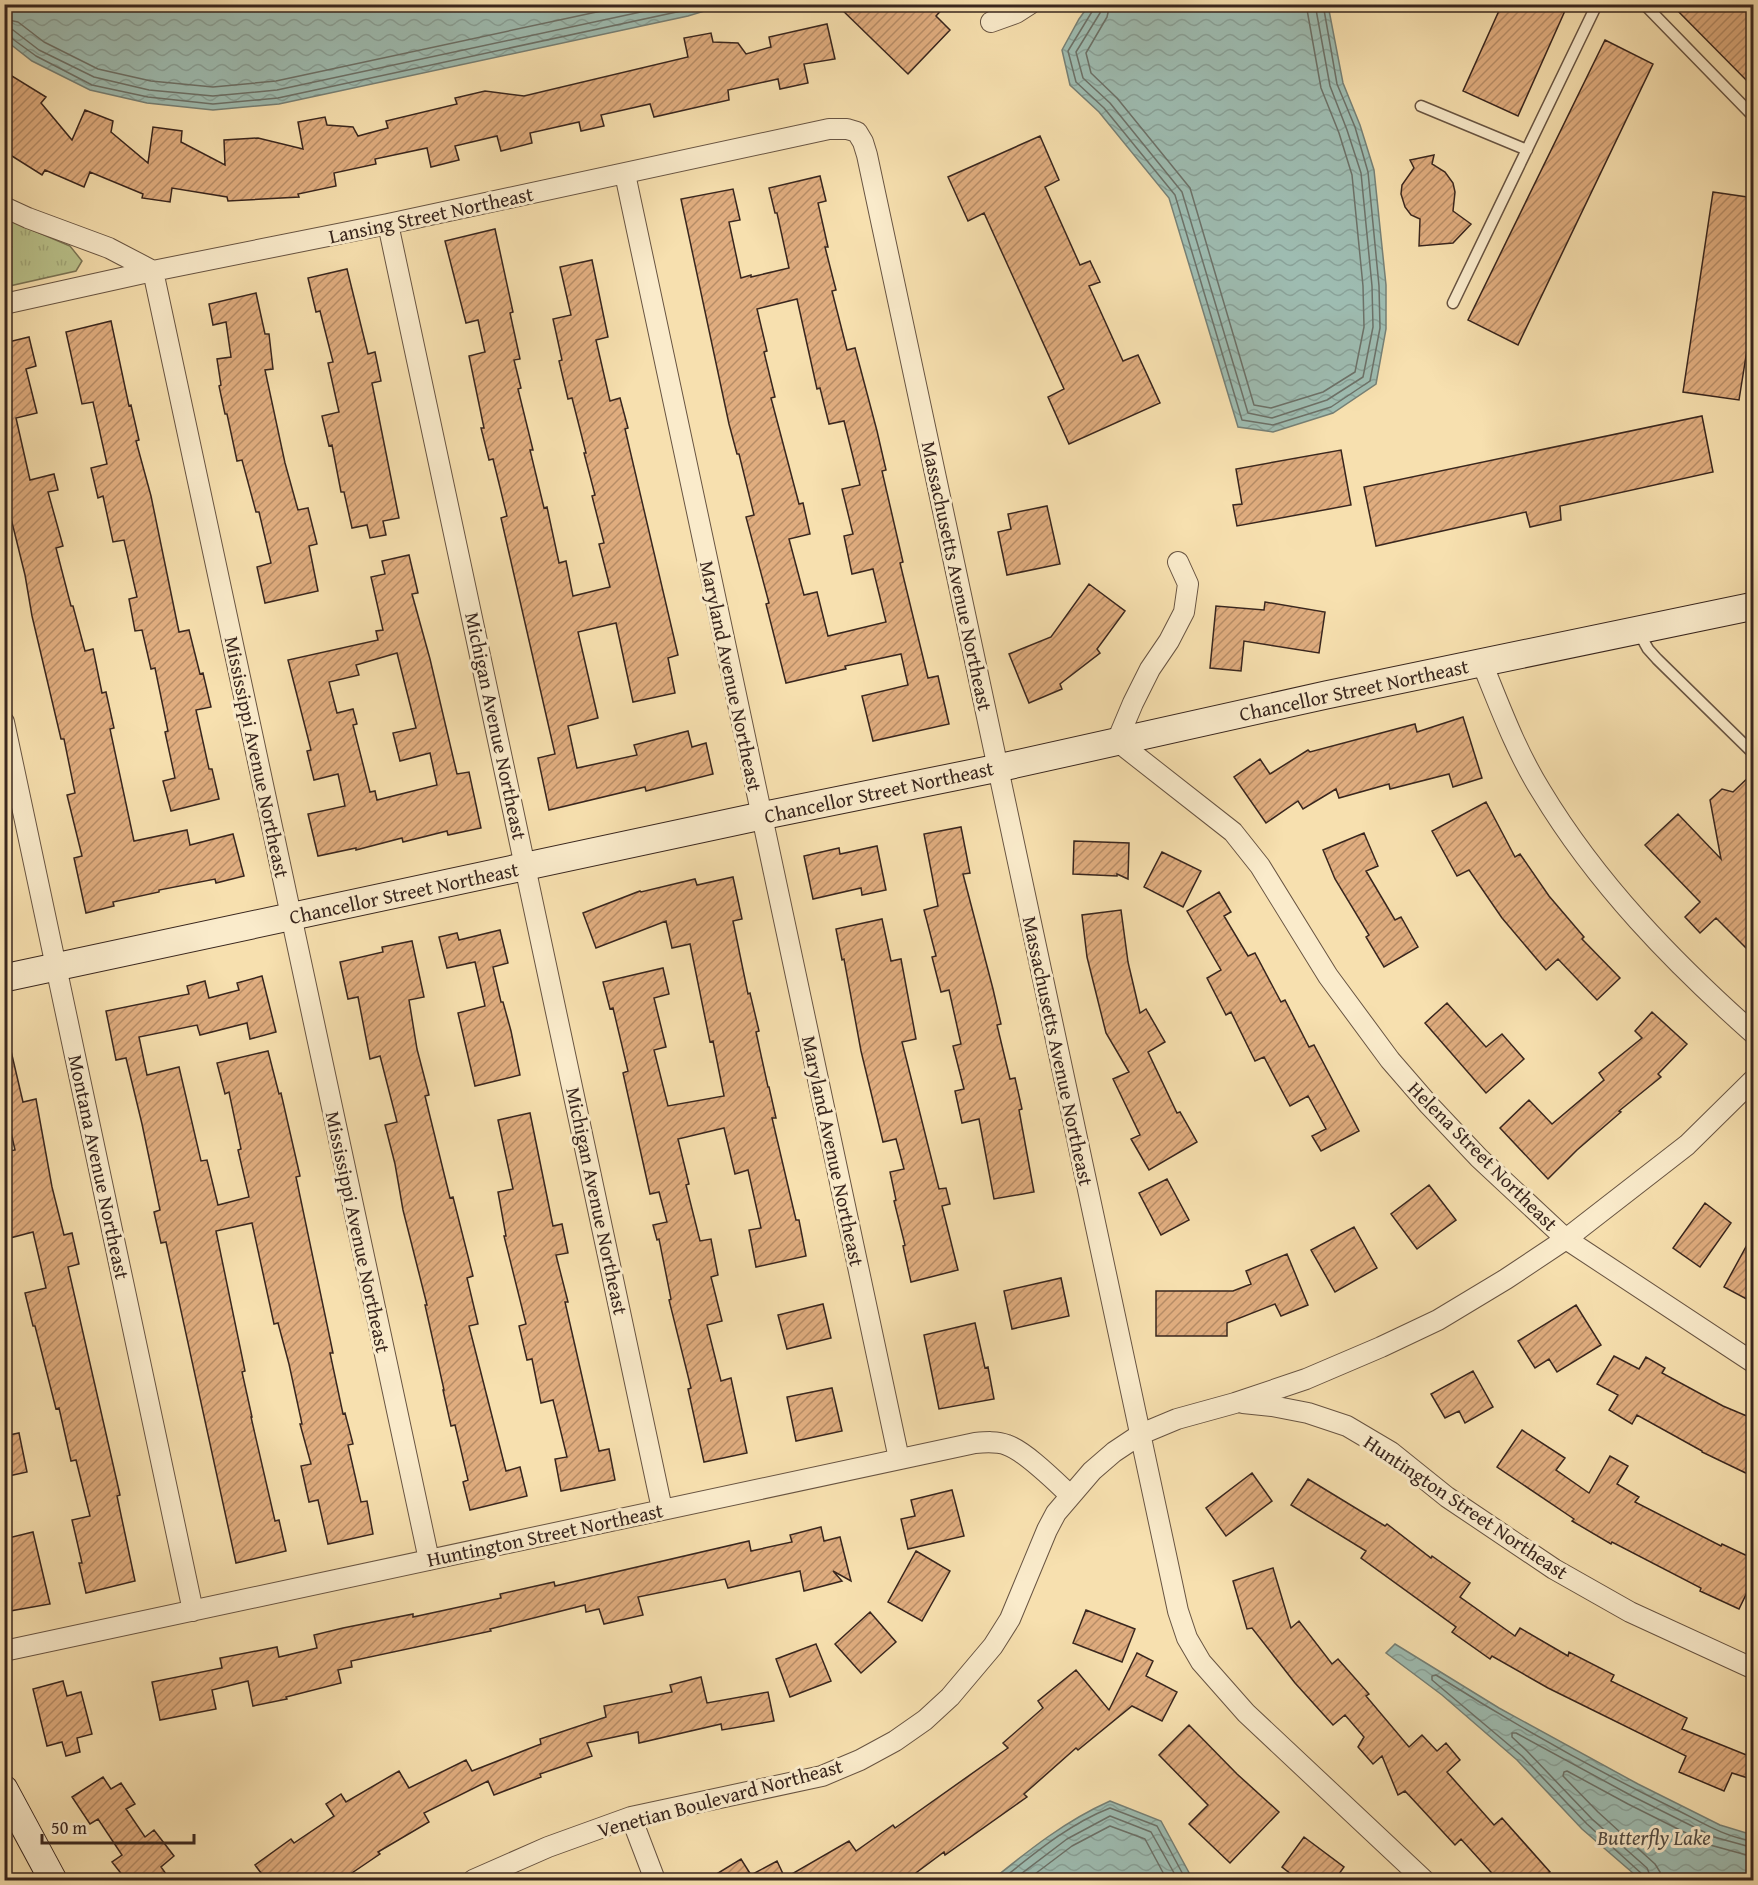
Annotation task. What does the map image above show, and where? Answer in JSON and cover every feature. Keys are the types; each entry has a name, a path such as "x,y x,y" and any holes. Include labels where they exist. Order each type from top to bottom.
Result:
{"street":[{"path":"991,22 1016,13 1030,4"},
{"name":"Lansing Street Northeast","path":"4,304 829,129 847,129 857,132"},
{"name":"Massachusetts Avenue Northeast","path":"857,132 867,155 1178,1611 1187,1638 1201,1662 1246,1713 1422,1880"},
{"name":"Maryland Avenue Northeast","path":"625,174 899,1459"},
{"path":"4,207 109,248 153,271"},
{"name":"Michigan Avenue Northeast","path":"388,224 663,1509"},
{"name":"Mississippi Avenue Northeast","path":"153,271 429,1560"},
{"path":"1117,741 1141,686 1170,641 1184,612 1188,584 1178,562"},
{"name":"Chancellor Street Northeast","path":"4,978 761,816 998,768 1326,695 1754,606"},
{"path":"1482,663 1510,732 1540,790 1574,843 1621,902 1661,946 1712,998 1754,1034"},
{"name":"Montana Avenue Northeast","path":"4,722 193,1611"},
{"name":"Helena Street Northeast","path":"1117,741 1233,832 1260,866 1328,976 1390,1060 1479,1158 1566,1239 1754,1363"},
{"name":"Venetian Boulevard Northeast","path":"473,1881 548,1847 631,1817 822,1776 860,1760 895,1741 926,1720 965,1681 993,1646 1010,1620 1047,1530 1070,1495 1114,1452 1141,1434 1177,1419 1235,1403 1306,1379 1438,1320 1566,1239 1687,1145 1754,1079"},
{"name":"Huntington Street Northeast","path":"1235,1403 1290,1410 1347,1426 1391,1452 1447,1497 1554,1569 1630,1612 1754,1669"},
{"name":"Huntington Street Northeast","path":"4,1651 975,1443 995,1442 1009,1445 1070,1495"},
{"path":"4,1789 50,1877"},
{"path":"631,1817 655,1881"}],"lane":[{"path":"1453,303 1597,4"},
{"path":"1644,4 1754,117"},
{"path":"1421,106 1527,150"},
{"path":"1638,631 1648,649 1754,754"}],"green space":[{"path":"4,218 70,246 82,261 76,271 5,287"}],"water":[{"path":"4,5 724,5 688,16 279,104 213,110 147,103 90,90 32,61 5,40"},
{"path":"1089,5 1328,5 1343,83 1360,125 1374,170 1386,285 1386,329 1376,384 1333,413 1273,432 1238,427 1169,198 1099,112 1070,85 1062,50"},
{"name":"Butterfly Lake","path":"1395,1644 1499,1708 1638,1784 1720,1825 1753,1835 1753,1880 1641,1880 1582,1829 1517,1760 1442,1695 1386,1653"},
{"path":"1110,1801 1161,1821 1193,1880 992,1880 1063,1827"}],"building":[{"path":"836,4 947,4 936,16 950,30 908,74"},
{"path":"1502,4 1568,4 1518,116 1463,91"},
{"path":"1671,4 1754,4 1754,88"},
{"path":"827,24 835,59 804,64 808,83 780,89 778,79 728,90 729,100 654,117 650,104 601,115 604,126 581,131 579,122 530,133 532,143 501,151 497,136 455,146 459,160 431,167 427,148 375,159 376,164 334,173 336,186 298,194 299,197 228,201 227,197 172,188 170,202 142,198 143,194 90,172 84,187 45,170 42,175 4,151 4,71 46,97 41,103 72,140 85,110 113,121 111,132 148,163 153,127 182,131 181,142 225,165 224,140 258,138 303,149 298,122 325,117 327,125 353,127 358,136 388,128 386,121 457,104 455,98 485,91 524,96 688,57 684,38 711,33 713,42 738,43 746,54 771,47 769,37"},
{"path":"1605,40 1653,64 1518,345 1468,320"},
{"path":"1040,136 1059,180 1045,187 1080,265 1090,261 1100,282 1089,286 1123,361 1138,355 1160,403 1069,444 1048,397 1064,389 984,213 968,221 948,177"},
{"path":"1434,155 1432,164 1445,172 1453,183 1455,192 1453,211 1471,224 1453,243 1419,246 1420,219 1411,215 1405,207 1401,194 1402,185 1414,168 1410,160"},
{"path":"820,176 826,201 818,203 828,247 825,247 836,290 832,291 847,350 855,348 877,431 886,470 882,471 903,562 900,563 928,678 938,676 949,724 873,741 862,696 908,685 901,654 845,666 846,669 786,683 766,604 769,603 746,517 754,515 729,424 681,199 733,189 740,220 729,222 741,278 751,275 751,277 789,268 769,188","holes":["797,299 817,389 820,388 829,424 844,421 860,485 842,489 853,534 844,536 852,574 873,569 886,622 828,636 817,592 804,595 789,539 810,534 803,503 799,504 771,398 775,397 757,309"]},
{"path":"1713,192 1754,198 1754,306 1739,400 1683,392"},
{"path":"495,229 513,312 510,313 520,359 514,360 521,388 518,389 533,450 530,450 544,508 547,507 559,563 566,561 573,596 610,587 599,544 604,543 592,496 595,495 572,398 568,399 559,361 562,360 553,319 571,315 560,267 592,260 608,337 596,340 610,401 620,398 628,428 625,429 678,655 668,658 675,693 633,702 616,623 578,632 598,718 568,726 577,768 637,755 634,745 688,731 692,747 706,743 713,774 646,791 645,787 549,810 538,758 555,754 501,518 507,516 493,459 489,460 481,428 484,428 469,356 485,352 478,320 466,323 445,241"},
{"path":"347,269 368,354 375,352 381,381 372,383 399,518 383,521 386,535 370,538 367,525 352,528 344,492 341,492 332,445 329,446 322,416 339,412 328,363 333,362 320,311 316,312 308,278"},
{"path":"256,293 265,334 269,334 273,369 265,370 285,463 298,510 308,508 317,544 309,546 318,591 265,603 257,567 271,563 259,512 256,512 242,460 237,461 219,386 221,385 217,359 231,357 226,322 213,325 209,304"},
{"path":"111,321 129,406 131,405 139,440 136,441 151,496 179,632 189,630 211,707 196,710 209,769 212,769 219,799 171,811 163,781 175,778 155,668 151,669 142,630 135,631 129,599 137,597 124,540 113,542 103,496 98,498 91,468 107,464 93,402 82,404 66,332"},
{"path":"29,337 36,366 26,369 37,413 16,418 30,480 54,474 58,490 48,492 63,546 56,548 85,651 93,649 102,693 106,692 114,728 110,729 134,841 187,830 190,845 233,834 244,876 216,883 215,879 159,890 159,892 113,902 114,906 86,913 74,858 82,856 67,795 75,793 4,490 4,343"},
{"path":"1702,416 1713,472 1560,506 1561,520 1530,527 1526,512 1376,546 1364,487"},
{"path":"1341,450 1351,505 1237,526 1233,505 1242,504 1236,469"},
{"path":"1047,506 1060,564 1007,575 998,532 1011,529 1008,514"},
{"path":"409,555 418,593 412,594 457,774 469,772 481,828 448,835 447,831 403,842 402,838 356,850 356,848 318,856 308,814 345,806 338,774 314,780 307,751 311,750 288,660 378,640 376,631 383,630 371,577 385,574 382,561","holes":["397,653 416,728 393,733 400,761 430,753 437,785 377,800 375,791 370,792 353,725 357,724 353,709 337,713 329,682 359,675 356,665"]},
{"path":"1089,584 1125,611 1097,649 1100,653 1060,684 1062,689 1029,703 1009,654 1051,637"},
{"path":"1265,602 1325,612 1319,653 1244,641 1241,671 1210,668 1216,606 1264,610"},
{"path":"1463,717 1482,778 1453,787 1449,774 1390,789 1389,784 1339,798 1336,789 1303,809 1298,801 1266,823 1234,777 1260,759 1270,774 1308,750 1310,752 1415,724 1417,732"},
{"path":"1754,772 1754,956 1716,918 1700,933 1685,917 1700,902 1645,845 1678,814 1721,859 1710,800 1722,789 1733,792"},
{"path":"1486,802 1515,857 1520,854 1549,896 1584,937 1582,939 1620,978 1597,1000 1558,959 1546,970 1502,918 1469,870 1457,876 1432,831"},
{"path":"961,827 970,873 963,874 993,989 1001,1024 997,1025 1010,1079 1015,1078 1022,1109 1019,1110 1034,1192 994,1199 979,1119 962,1123 955,1091 964,1089 953,1046 961,1044 949,990 941,992 932,957 936,956 924,910 938,906 924,834"},
{"path":"1364,833 1378,866 1366,871 1395,920 1401,917 1418,947 1384,967 1366,937 1369,935 1335,879 1323,850"},
{"path":"1074,841 1129,843 1128,879 1117,874 1117,876 1073,874"},
{"path":"877,846 886,890 862,895 861,888 813,899 804,856 839,848 840,854"},
{"path":"1162,852 1201,871 1183,907 1144,887"},
{"path":"733,877 742,919 733,921 748,994 750,993 759,1031 756,1032 776,1118 772,1118 796,1220 799,1220 806,1256 756,1267 749,1230 761,1228 748,1170 735,1174 724,1128 678,1139 689,1184 686,1185 700,1241 711,1239 718,1275 711,1277 722,1321 707,1325 721,1381 731,1378 747,1453 704,1462 688,1389 691,1388 669,1300 671,1299 659,1239 657,1240 653,1225 667,1222 659,1192 650,1194 623,1073 628,1071 613,1008 610,1009 603,982 663,968 669,994 654,998 666,1047 654,1050 668,1106 724,1096 713,1041 710,1042 690,944 672,948 666,921 596,948 583,913 640,891 695,879 697,885"},
{"path":"1219,892 1231,912 1224,916 1248,956 1255,953 1281,1002 1285,1000 1309,1047 1314,1045 1359,1131 1321,1151 1312,1136 1326,1129 1308,1096 1290,1106 1264,1057 1255,1061 1231,1012 1226,1015 1207,978 1221,970 1187,911"},
{"path":"1121,910 1128,962 1140,1013 1146,1009 1165,1042 1148,1052 1177,1113 1180,1112 1197,1142 1149,1170 1131,1139 1140,1135 1113,1079 1129,1072 1106,1033 1087,957 1082,915"},
{"path":"882,919 891,961 901,959 916,1039 902,1042 939,1189 946,1188 950,1204 942,1206 958,1270 911,1282 890,1172 904,1169 896,1139 883,1142 861,1051 844,959 842,960 836,929"},
{"path":"500,930 508,963 493,967 511,1031 520,1075 475,1086 458,1013 485,1006 475,962 447,968 439,937 457,933 459,940"},
{"path":"412,941 424,997 409,1000 417,1049 429,1095 425,1096 450,1198 453,1197 473,1276 467,1278 478,1324 469,1326 506,1471 520,1467 527,1496 470,1510 463,1482 468,1480 455,1425 451,1426 425,1305 427,1305 385,1125 397,1122 380,1056 370,1059 358,997 348,999 340,962 383,952 382,947"},
{"path":"262,976 276,1032 250,1039 247,1023 200,1035 197,1025 139,1037 147,1075 179,1067 201,1161 207,1160 218,1205 249,1197 238,1150 241,1149 229,1092 225,1094 217,1063 268,1051 279,1094 281,1093 300,1176 296,1177 333,1353 330,1353 343,1414 345,1413 353,1444 348,1445 361,1502 367,1501 373,1534 328,1544 318,1500 309,1502 301,1466 311,1464 300,1424 302,1424 289,1364 278,1323 274,1324 252,1223 216,1231 245,1371 242,1372 251,1417 275,1521 279,1520 286,1551 236,1563 166,1242 161,1243 154,1212 160,1210 142,1124 126,1058 116,1060 106,1011 189,994 187,986 205,981 209,998 239,990 237,983"},
{"path":"1447,1003 1486,1047 1502,1034 1524,1059 1486,1093 1425,1023"},
{"path":"1652,1012 1687,1044 1658,1074 1661,1077 1619,1111 1621,1112 1548,1179 1500,1128 1529,1100 1552,1124 1604,1080 1599,1073 1642,1038 1635,1031"},
{"path":"11,1051 23,1102 36,1099 52,1187 64,1235 72,1233 79,1264 68,1267 120,1495 117,1496 135,1581 86,1593 72,1520 90,1516 76,1460 71,1461 59,1408 56,1409 25,1293 46,1288 33,1232 10,1238 4,1214 4,1152 15,1150 4,1102 4,1052"},
{"path":"530,1113 553,1226 562,1224 568,1253 556,1255 599,1451 609,1449 615,1480 561,1491 555,1459 567,1457 553,1400 541,1403 532,1359 527,1360 519,1326 526,1324 504,1236 506,1236 498,1192 513,1189 498,1120"},
{"path":"1167,1179 1189,1220 1161,1235 1139,1193"},
{"path":"1429,1185 1456,1220 1417,1249 1391,1214"},
{"path":"1705,1203 1731,1223 1700,1267 1673,1248"},
{"path":"1354,1227 1377,1268 1335,1292 1311,1250"},
{"path":"1754,1232 1754,1303 1724,1287"},
{"path":"1287,1254 1308,1305 1281,1316 1275,1304 1227,1323 1227,1336 1156,1336 1156,1291 1233,1291 1251,1284 1246,1271"},
{"path":"1061,1278 1069,1316 1012,1329 1004,1291"},
{"path":"823,1304 831,1338 787,1349 778,1315"},
{"path":"1576,1305 1601,1345 1557,1372 1549,1359 1535,1368 1518,1341"},
{"path":"975,1323 985,1368 988,1367 994,1399 939,1409 924,1335"},
{"path":"1614,1356 1639,1369 1646,1357 1665,1368 1662,1373 1723,1406 1754,1419 1754,1477 1702,1452 1637,1415 1632,1424 1609,1410 1618,1395 1597,1384"},
{"path":"1473,1371 1493,1407 1465,1423 1459,1411 1445,1418 1431,1394"},
{"path":"832,1388 842,1431 796,1441 787,1397"},
{"path":"1522,1430 1565,1458 1556,1470 1589,1493 1610,1456 1628,1466 1617,1484 1639,1497 1635,1502 1721,1546 1722,1544 1754,1559 1754,1578 1739,1609 1700,1591 1701,1588 1612,1542 1611,1544 1572,1521 1574,1519 1497,1467"},
{"path":"19,1433 27,1472 4,1477 4,1436"},
{"path":"1252,1473 1272,1501 1226,1536 1206,1508"},
{"path":"1308,1479 1385,1526 1387,1524 1431,1558 1432,1556 1470,1583 1460,1597 1515,1636 1520,1628 1568,1656 1569,1652 1614,1675 1611,1681 1687,1718 1682,1729 1754,1758 1754,1780 1732,1773 1724,1791 1679,1772 1686,1756 1548,1688 1492,1656 1490,1659 1452,1632 1456,1627 1361,1558 1366,1551 1291,1505"},
{"path":"952,1490 964,1536 908,1549 901,1519 915,1516 911,1500"},
{"path":"821,1527 824,1541 840,1537 851,1581 833,1571 842,1581 804,1591 800,1571 728,1588 725,1579 638,1597 643,1615 604,1624 599,1609 586,1612 585,1605 490,1629 491,1631 351,1661 352,1667 338,1670 341,1683 286,1697 287,1699 253,1706 248,1681 212,1690 216,1709 160,1720 152,1682 222,1668 220,1658 277,1647 279,1657 317,1648 314,1635 343,1628 413,1614 413,1617 501,1598 500,1594 554,1582 555,1586 749,1541 751,1551 792,1542 790,1535"},
{"path":"33,1532 50,1604 4,1612 4,1539"},
{"path":"916,1551 950,1571 922,1621 888,1602"},
{"path":"1273,1568 1291,1628 1299,1621 1332,1664 1338,1659 1369,1694 1366,1696 1409,1747 1422,1735 1437,1751 1446,1743 1460,1760 1447,1772 1494,1825 1502,1818 1550,1872 1540,1881 1499,1881 1461,1839 1455,1845 1405,1791 1398,1795 1382,1756 1373,1764 1358,1747 1364,1737 1345,1715 1333,1725 1295,1683 1252,1628 1247,1629 1233,1581"},
{"path":"1086,1610 1135,1629 1122,1662 1073,1643"},
{"path":"870,1612 896,1642 861,1673 835,1644"},
{"path":"816,1644 831,1681 790,1697 776,1659"},
{"path":"1137,1653 1153,1661 1146,1676 1177,1692 1162,1721 1132,1706 1078,1750 1076,1748 1024,1794 1027,1797 905,1881 705,1881 741,1859 751,1875 777,1861 785,1878 849,1841 856,1851 893,1825 895,1828 1008,1748 1003,1743 1043,1708 1038,1701 1076,1670 1109,1710"},
{"path":"701,1677 707,1703 768,1692 774,1721 722,1730 721,1724 639,1743 638,1732 587,1743 592,1756 540,1774 541,1777 494,1795 488,1781 424,1813 429,1822 378,1852 380,1854 340,1881 267,1881 255,1865 291,1839 294,1843 334,1816 326,1804 341,1794 346,1802 399,1771 409,1788 466,1760 472,1771 541,1744 540,1739 606,1717 604,1706 672,1692 670,1685"},
{"path":"63,1681 67,1696 81,1692 92,1734 77,1738 80,1752 66,1756 62,1742 47,1746 33,1689"},
{"path":"1189,1725 1237,1774 1279,1812 1230,1863 1189,1824 1208,1805 1159,1755"},
{"path":"103,1777 111,1789 121,1783 135,1804 126,1809 145,1837 154,1830 174,1856 161,1867 171,1881 127,1881 112,1862 122,1855 98,1819 90,1824 72,1797"},
{"path":"1304,1837 1344,1867 1334,1881 1300,1881 1282,1867"}]}
